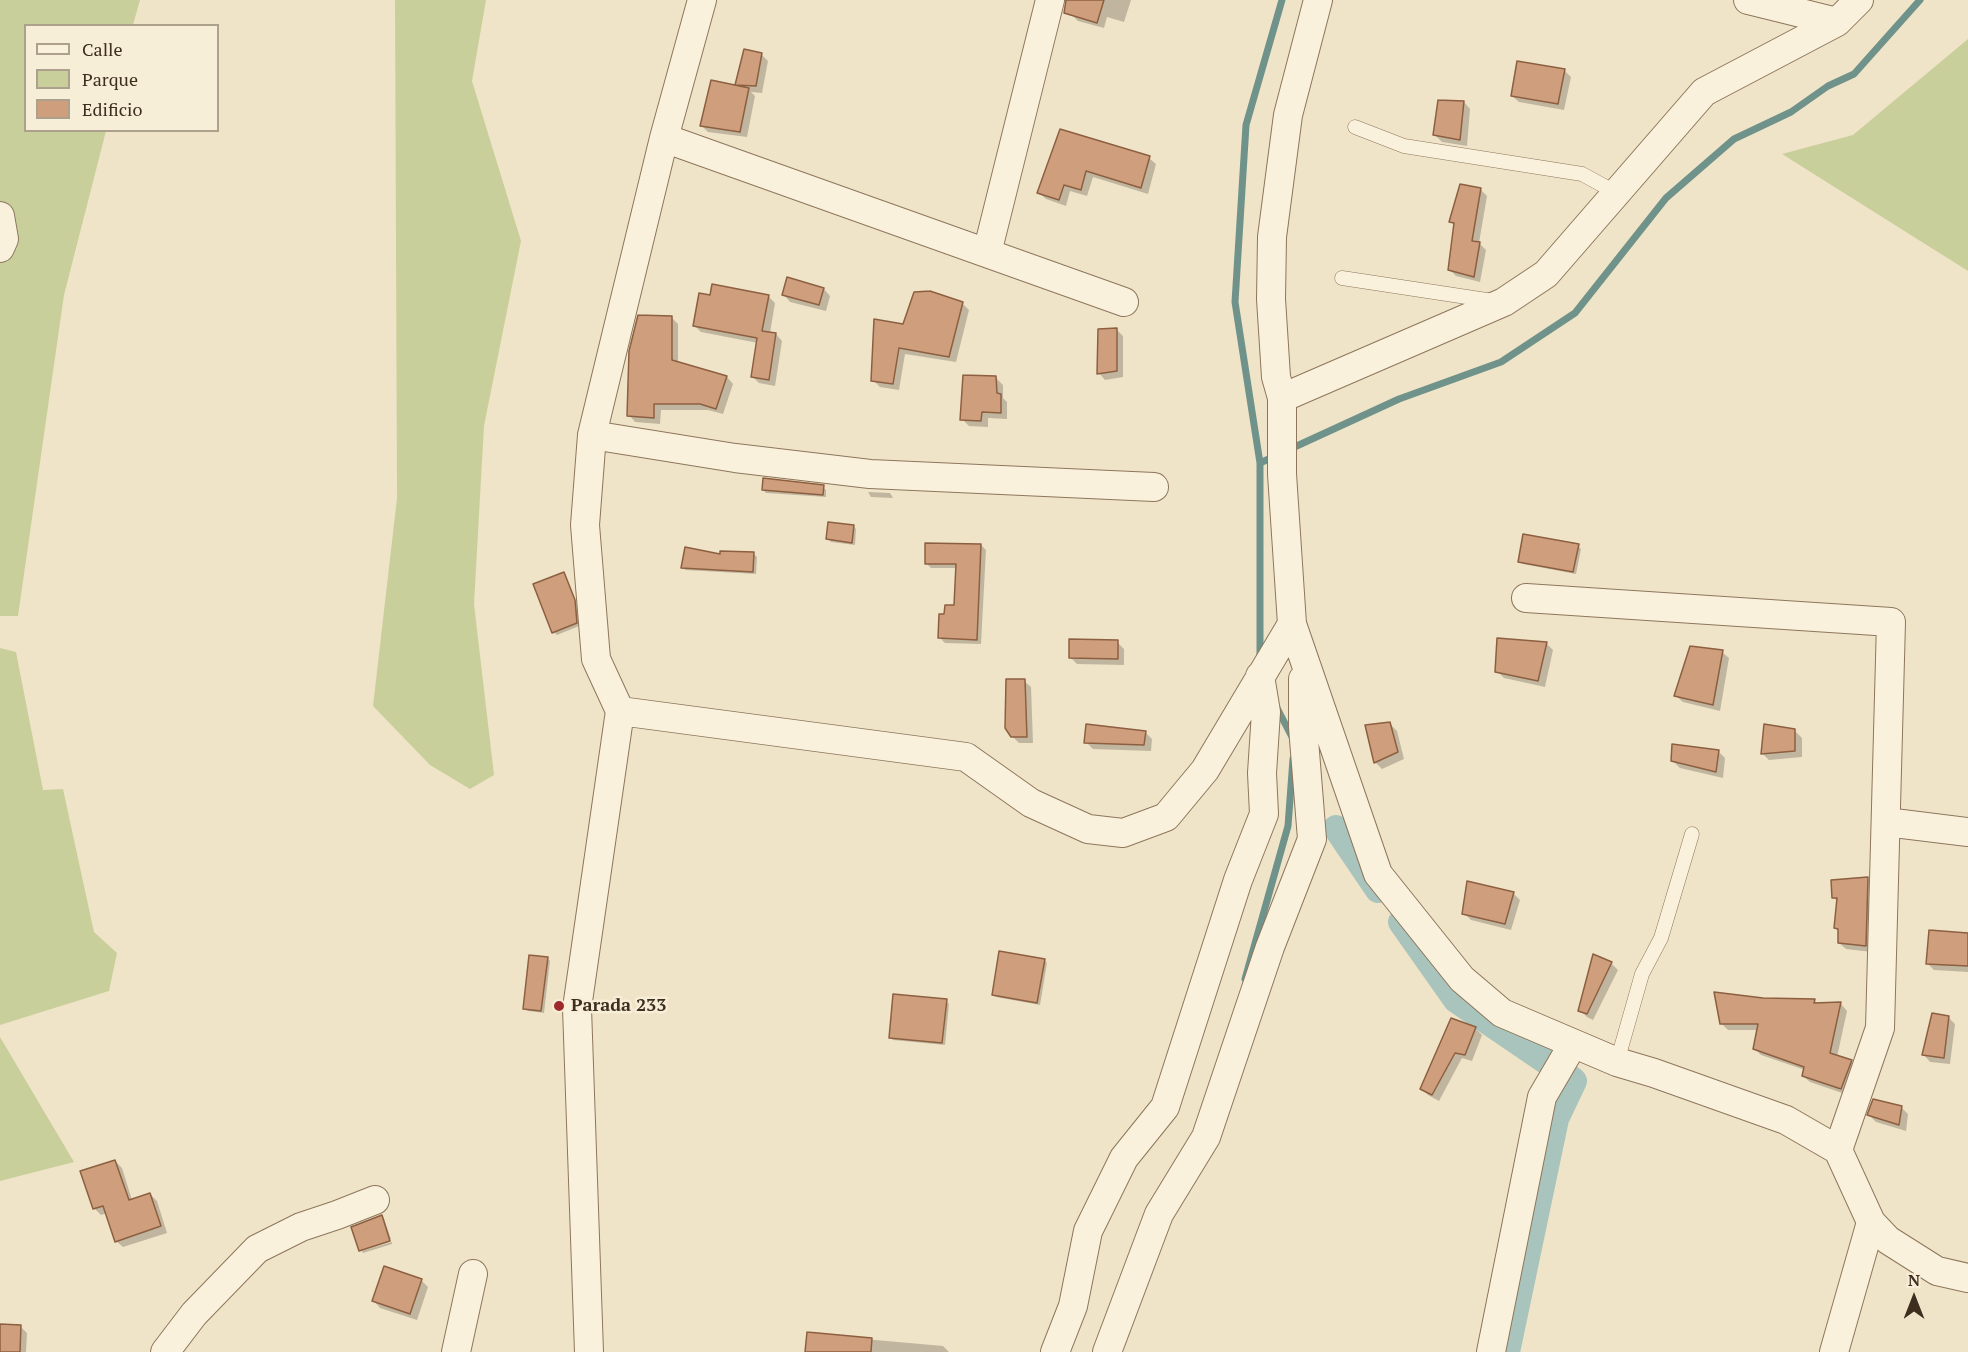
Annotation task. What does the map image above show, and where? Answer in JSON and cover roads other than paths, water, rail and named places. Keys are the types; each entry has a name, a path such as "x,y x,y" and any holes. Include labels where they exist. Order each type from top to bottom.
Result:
{"street":[{"path":"589,1352 577,1008 620,711 596,659 585,525 592,435 664,138 702,0"},
{"path":"987,253 1050,0"},
{"path":"1318,0 1288,115 1272,237 1271,299 1276,376 1282,398 1282,474 1292,624 1378,874 1462,979 1502,1013 1617,1062 1786,1120 1838,1150 1872,1222 1888,1240 1937,1271 1968,1278"},
{"path":"1748,0 1837,22"},
{"path":"1282,398 1504,302 1546,274 1704,92 1837,22 1859,0"},
{"path":"664,138 1124,302"},
{"path":"0,216 4,239 0,248"},
{"path":"592,435 735,458 870,474 1155,487"},
{"path":"1526,598 1891,622 1880,1028 1838,1150"},
{"path":"620,711 966,757 1031,803 1088,829 1123,833 1166,817 1205,770 1292,624"},
{"path":"1107,1352 1159,1215 1206,1137 1270,947 1312,839 1303,727 1303,658"},
{"path":"1054,1352 1073,1306 1088,1231 1124,1158 1165,1107 1238,880 1264,814 1262,773 1266,712 1260,676"},
{"path":"1886,822 1968,832"},
{"path":"1491,1352 1542,1097 1573,1044"},
{"path":"165,1352 194,1314 257,1249 300,1227 375,1200"},
{"path":"1834,1352 1872,1222"},
{"path":"456,1352 473,1274"}],"lane":[{"path":"1356,127 1404,146 1582,174 1617,193"},
{"path":"1342,278 1504,302"},
{"path":"1617,1062 1641,974 1661,938 1692,834"}],"waterway":[{"path":"1260,463 1235,302 1246,125 1282,0"},
{"path":"1288,450 1399,399 1501,362 1575,313 1666,198 1734,139 1791,112 1828,86 1854,74 1920,0"},
{"path":"1260,660 1260,463 1275,456"},
{"path":"1276,706 1293,739"},
{"path":"1245,979 1288,826 1293,759"},
{"path":"1336,828 1378,890"},
{"path":"1401,922 1456,1000 1547,1062"},
{"path":"1507,1352 1556,1119 1574,1081 1569,1077"}],"place":[{"name":"Parada 233","path":"559,1006"}]}
